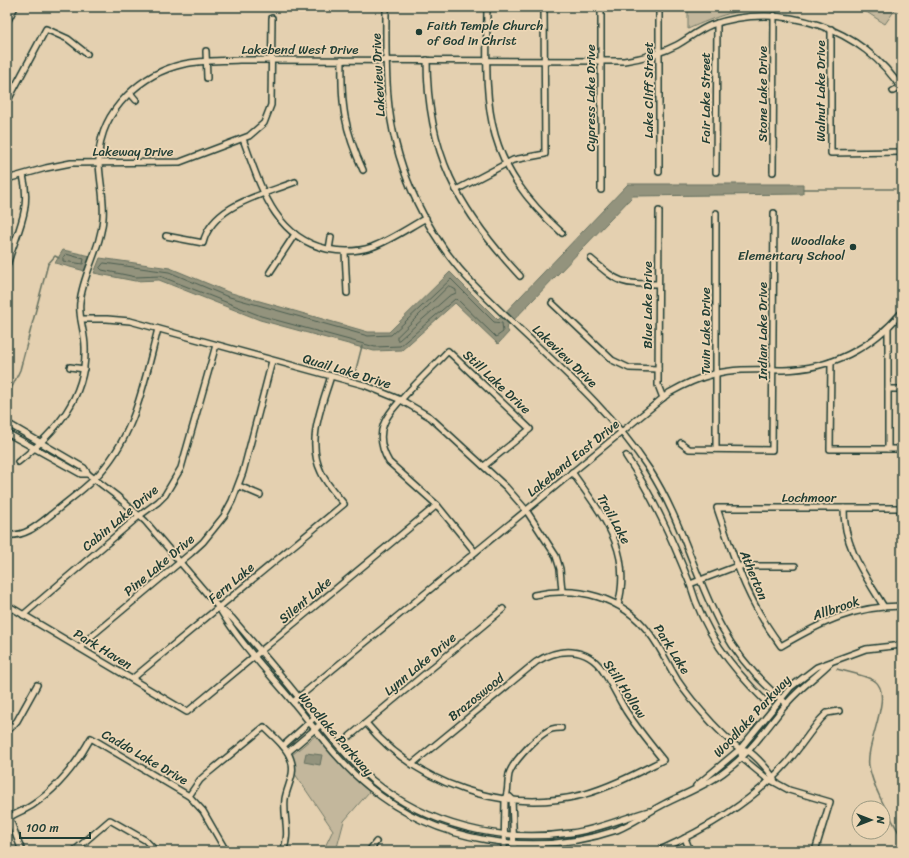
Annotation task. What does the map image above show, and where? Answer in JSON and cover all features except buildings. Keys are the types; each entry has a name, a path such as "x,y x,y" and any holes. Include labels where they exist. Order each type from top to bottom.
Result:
{"street":[{"path":"7,22 15,7"},
{"name":"Lakeview Drive","path":"386,7 386,60 389,107 396,141 406,174 426,218 442,245 463,272 581,387 622,432 650,470 663,493 723,629 739,655 762,682 787,704"},
{"path":"487,7 486,61 489,111 496,143 513,177 536,207 562,233"},
{"path":"456,190 521,157 545,154 543,61 544,7"},
{"name":"Cypress Lake Drive","path":"601,190 602,7"},
{"name":"Lake Cliff Street","path":"659,7 659,172"},
{"name":"Lakebend West Drive","path":"34,449 41,443 73,403 81,385 84,369 85,341 81,319 81,294 97,250 104,218 104,201 99,163 100,146 107,124 118,105 130,93 151,77 172,68 183,64 207,61 601,61 637,59 659,53 717,23 748,16 774,15 802,18 831,29 859,43 893,76 901,88 893,91"},
{"name":"Stone Lake Drive","path":"773,172 774,15"},
{"name":"Lakeway Drive","path":"7,179 64,164 180,162 243,139 257,130 268,114 272,100 272,18"},
{"name":"Fair Lake Street","path":"716,172 717,23"},
{"path":"7,102 46,28 68,39 87,54"},
{"name":"Walnut Lake Drive","path":"831,29 831,153 902,152"},
{"path":"206,51 207,78"},
{"path":"342,60 341,92 344,117 352,147 363,170"},
{"path":"427,60 427,88 432,122 441,156 456,190 486,237 520,276"},
{"path":"130,93 136,100"},
{"path":"243,139 264,194 274,214 295,234 312,244 345,252 371,247 426,218"},
{"path":"7,266 13,246 22,227 26,210 26,191 23,175"},
{"path":"166,236 203,243 210,225 231,208 294,182"},
{"name":"Blue Lake Drive","path":"659,212 658,385 663,398"},
{"name":"Twin Lake Drive","path":"716,213 716,449"},
{"name":"Indian Lake Drive","path":"716,449 772,450 774,213"},
{"path":"270,272 295,234"},
{"path":"328,249 331,237"},
{"path":"7,246 13,246"},
{"path":"345,252 347,293"},
{"path":"592,259 606,273 620,281 635,284 658,284"},
{"path":"552,303 612,360 629,368 658,369"},
{"name":"Lakebend East Drive","path":"293,702 663,398 684,385 716,373 732,370 799,369 831,362 858,350 888,328 902,312"},
{"name":"Quail Lake Drive","path":"81,319 122,320 158,329 331,376 372,388 401,400 430,417 506,487 526,510 556,556 562,576 562,591"},
{"path":"888,328 888,449"},
{"path":"7,534 20,535 34,528 94,479 117,450 133,421 158,329"},
{"name":"Cabin Lake Drive","path":"23,615 139,516 166,495 181,468 216,345"},
{"name":"Still Lake Drive","path":"401,400 448,351 530,429 484,466"},
{"name":"Pine Lake Drive","path":"80,648 88,639 181,562 203,542 214,529 232,501 238,486 272,361"},
{"path":"831,362 830,449 902,449"},
{"path":"70,367 84,369"},
{"name":"Fern Lake","path":"132,679 344,504 321,472 315,447 317,426 331,376"},
{"path":"888,388 902,389"},
{"path":"401,400 390,412 384,423 381,436 383,450 395,470 437,505 475,552"},
{"name":"Woodlake Parkway","path":"7,423 84,468 88,474 118,496 139,516 181,562 219,608 227,622 254,656 348,767 367,786 403,810 454,833 504,843 553,843 596,836 637,821 652,810"},
{"name":"Woodlake Parkway","path":"7,433 81,474 88,474"},
{"path":"681,443 690,449 716,449"},
{"path":"18,462 34,449"},
{"path":"626,456 661,515 701,614 713,639 738,673 765,701"},
{"name":"Trail Lake","path":"572,472 598,509 617,543 622,561 623,578 618,605"},
{"path":"238,486 260,495"},
{"name":"Silent Lake","path":"187,712 437,505"},
{"name":"Lochmoor","path":"717,508 901,508"},
{"name":"Atherton","path":"717,508 737,566 752,602 765,624 781,646"},
{"path":"844,508 846,534 852,552 884,607"},
{"path":"901,508 902,522"},
{"path":"690,584 737,566 795,566"},
{"name":"Park Lake","path":"534,595 562,591 586,593 618,605 644,625 657,643 679,682 698,707 740,749"},
{"name":"Park Haven","path":"7,606 187,712"},
{"name":"Allbrook","path":"781,646 816,625 833,618 861,610 902,606"},
{"name":"Woodlake Parkway","path":"219,608 232,618 321,724 372,780 395,796 424,812 445,821 475,830 503,835 530,836 572,833 594,829 652,810 709,783 742,758 787,704 830,663"},
{"name":"Lynn Lake Drive","path":"350,736 503,609"},
{"name":"Woodlake Parkway","path":"693,790 740,749 791,687 817,667 866,649 902,645"},
{"name":"Still Hollow","path":"512,799 551,800 581,795 615,784 663,760 633,721 598,665 580,654 567,651 556,652"},
{"name":"Brazoswood","path":"412,764 536,662 547,655 556,652"},
{"path":"7,732 16,721 37,685"},
{"path":"658,851 725,816 773,780 821,719 827,714 839,711"},
{"path":"283,746 315,717"},
{"path":"366,723 387,745 423,772 456,787 485,796 512,799"},
{"path":"288,752 321,724"},
{"path":"189,796 200,780 264,727 288,752 292,761 292,773 285,798 288,834 283,851"},
{"path":"504,851 503,835 505,799 508,793 510,773 516,759 551,729 561,728"},
{"path":"298,733 303,740"},
{"name":"Caddo Lake Drive","path":"8,818 25,810 55,788 78,761 91,738 189,796 203,811 226,851"},
{"path":"773,780 760,763 748,751 740,749 742,758 755,768 773,780 789,790 830,802 815,851"},
{"path":"755,768 760,763"},
{"path":"508,793 512,799 514,851"},
{"path":"7,812 8,818 22,851"},
{"path":"504,818 513,818"},
{"path":"74,851 110,820 144,840 156,851"},
{"path":"685,838 690,851"},
{"path":"369,851 376,842"}],"shaded area":[{"path":"688,7 773,7 773,9 751,9 729,13 688,29"},
{"path":"859,7 897,7 885,24"},
{"path":"316,735 345,769 369,792 344,821 336,851 323,851 333,830 295,774 292,755"}],"water":[{"path":"628,184 803,184 803,194 633,196 506,328 509,332 498,344 455,303 402,350 374,351 260,320 159,280 135,281 94,273 100,258 170,268 228,292 368,332 389,332 450,272 498,320"},
{"path":"63,250 91,256 85,271 55,263"},
{"path":"306,753 322,755 320,765 304,762"}],"waterway":[{"path":"803,189 895,189"},
{"path":"7,398 20,370 48,264 55,256 59,258"},
{"path":"354,377 362,346"},
{"path":"837,669 871,679 875,681 880,688 882,697 878,720 871,745 869,766 878,794 902,838"}],"place":[{"name":"Faith Temple Church of God in Christ","path":"419,32"},
{"name":"Woodlake Elementary School","path":"853,247"}]}
